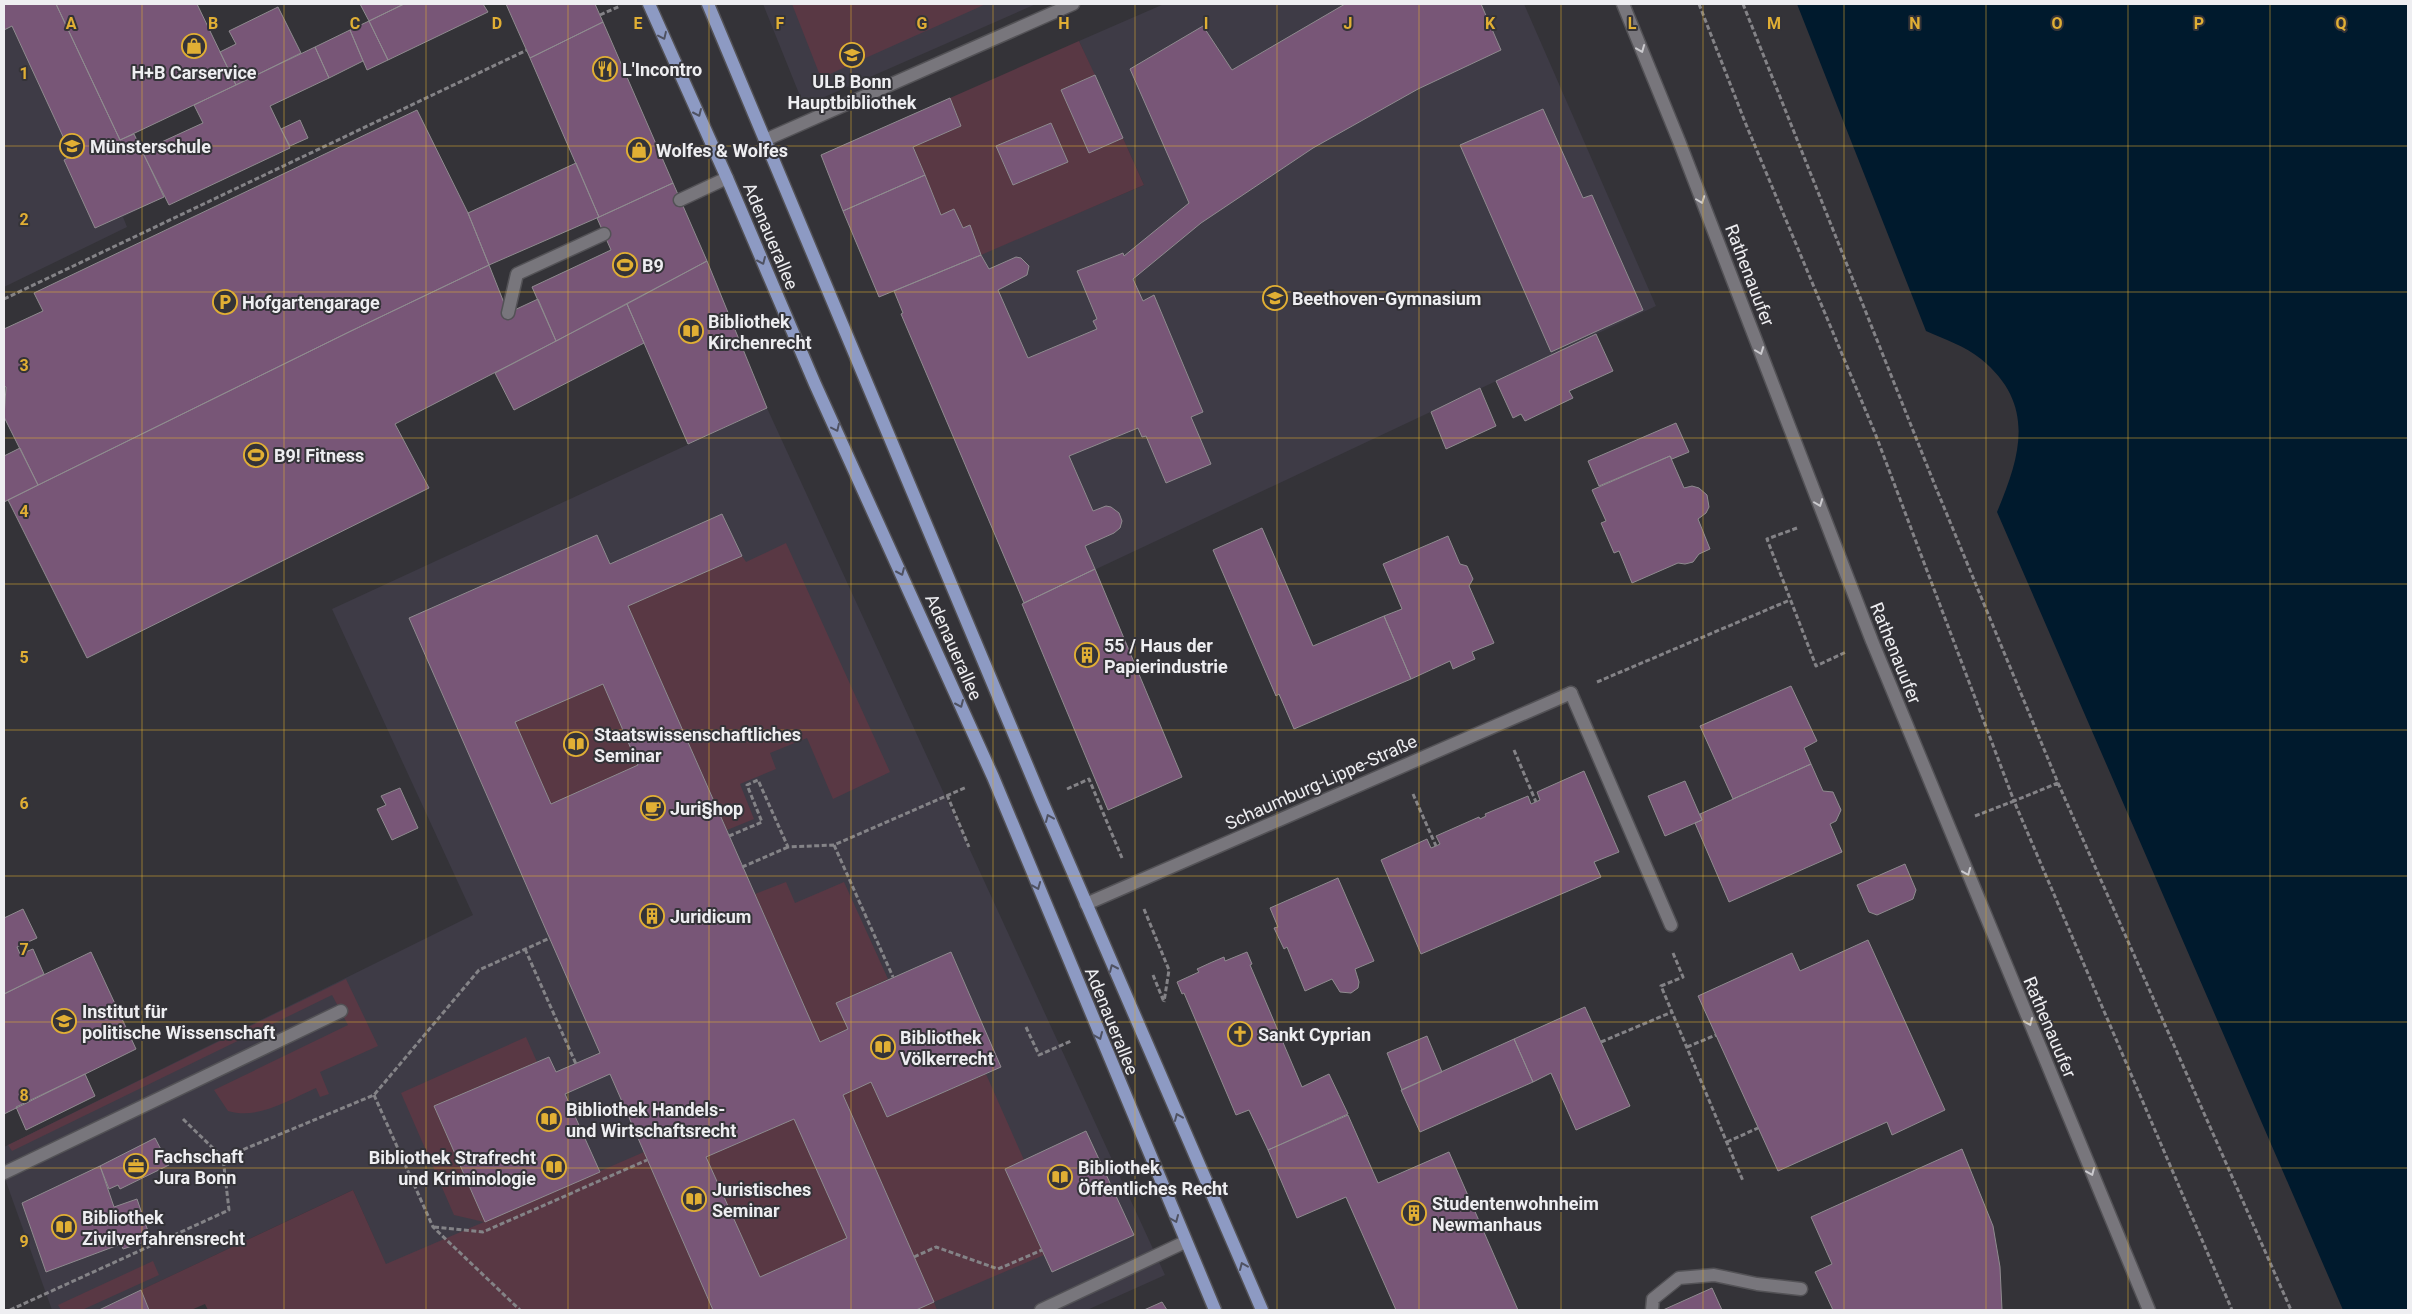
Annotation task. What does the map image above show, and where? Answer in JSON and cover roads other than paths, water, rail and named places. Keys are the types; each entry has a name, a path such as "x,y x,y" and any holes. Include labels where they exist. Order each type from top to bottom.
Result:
{"main road":[{"name":"Adenauerallee","path":"648,4 728,178 816,384 993,777 1185,1242 1215,1310"},
{"name":"Adenauerallee","path":"708,4 1086,904 1262,1310"}],"street":[{"path":"765,140 1073,4"},
{"name":"Rathenauufer","path":"1623,4 1682,150 1872,641 2148,1310"},
{"path":"680,200 728,178"},
{"path":"508,313 517,274 604,234"},
{"name":"Schaumburg-Lippe-Straße","path":"1086,904 1571,693 1671,925"},
{"path":"4,1173 341,1011"},
{"path":"1041,1310 1185,1242"},
{"path":"1652,1310 1653,1299 1679,1278 1714,1275 1757,1284 1801,1289"}],"water":[{"path":"1797,4 2408,4 2408,1310 2343,1310 1997,512 2017,450 2019,431 2017,412 2010,394 1998,376 1975,354 1926,331"}],"place":[{"name":"H+B Carservice","path":"194,46"},
{"name":"ULB Bonn Hauptbibliothek","path":"852,55"},
{"name":"L'Incontro","path":"605,69"},
{"name":"Münsterschule","path":"72,146"},
{"name":"Wolfes & Wolfes","path":"639,150"},
{"name":"B9","path":"625,265"},
{"name":"Beethoven-Gymnasium","path":"1275,298"},
{"name":"Hofgartengarage","path":"225,302"},
{"name":"Bibliothek Kirchenrecht","path":"691,331"},
{"name":"B9! Fitness","path":"256,455"},
{"name":"55 / Haus der Papierindustrie","path":"1087,655"},
{"name":"Staatswissenschaftliches Seminar","path":"576,744"},
{"name":"Juri§hop","path":"653,808"},
{"name":"Juridicum","path":"652,916"},
{"name":"Institut für politische Wissenschaft","path":"64,1021"},
{"name":"Sankt Cyprian","path":"1240,1034"},
{"name":"Bibliothek Völkerrecht","path":"883,1047"},
{"name":"Bibliothek Handels- und Wirtschaftsrecht","path":"549,1119"},
{"name":"Fachschaft Jura Bonn","path":"136,1166"},
{"name":"Bibliothek Strafrecht und Kriminologie","path":"554,1167"},
{"name":"Bibliothek Öffentliches Recht","path":"1060,1177"},
{"name":"Juristisches Seminar","path":"694,1199"},
{"name":"Studentenwohnheim Newmanhaus","path":"1414,1213"},
{"name":"Bibliothek Zivilverfahrensrecht","path":"64,1227"}]}
